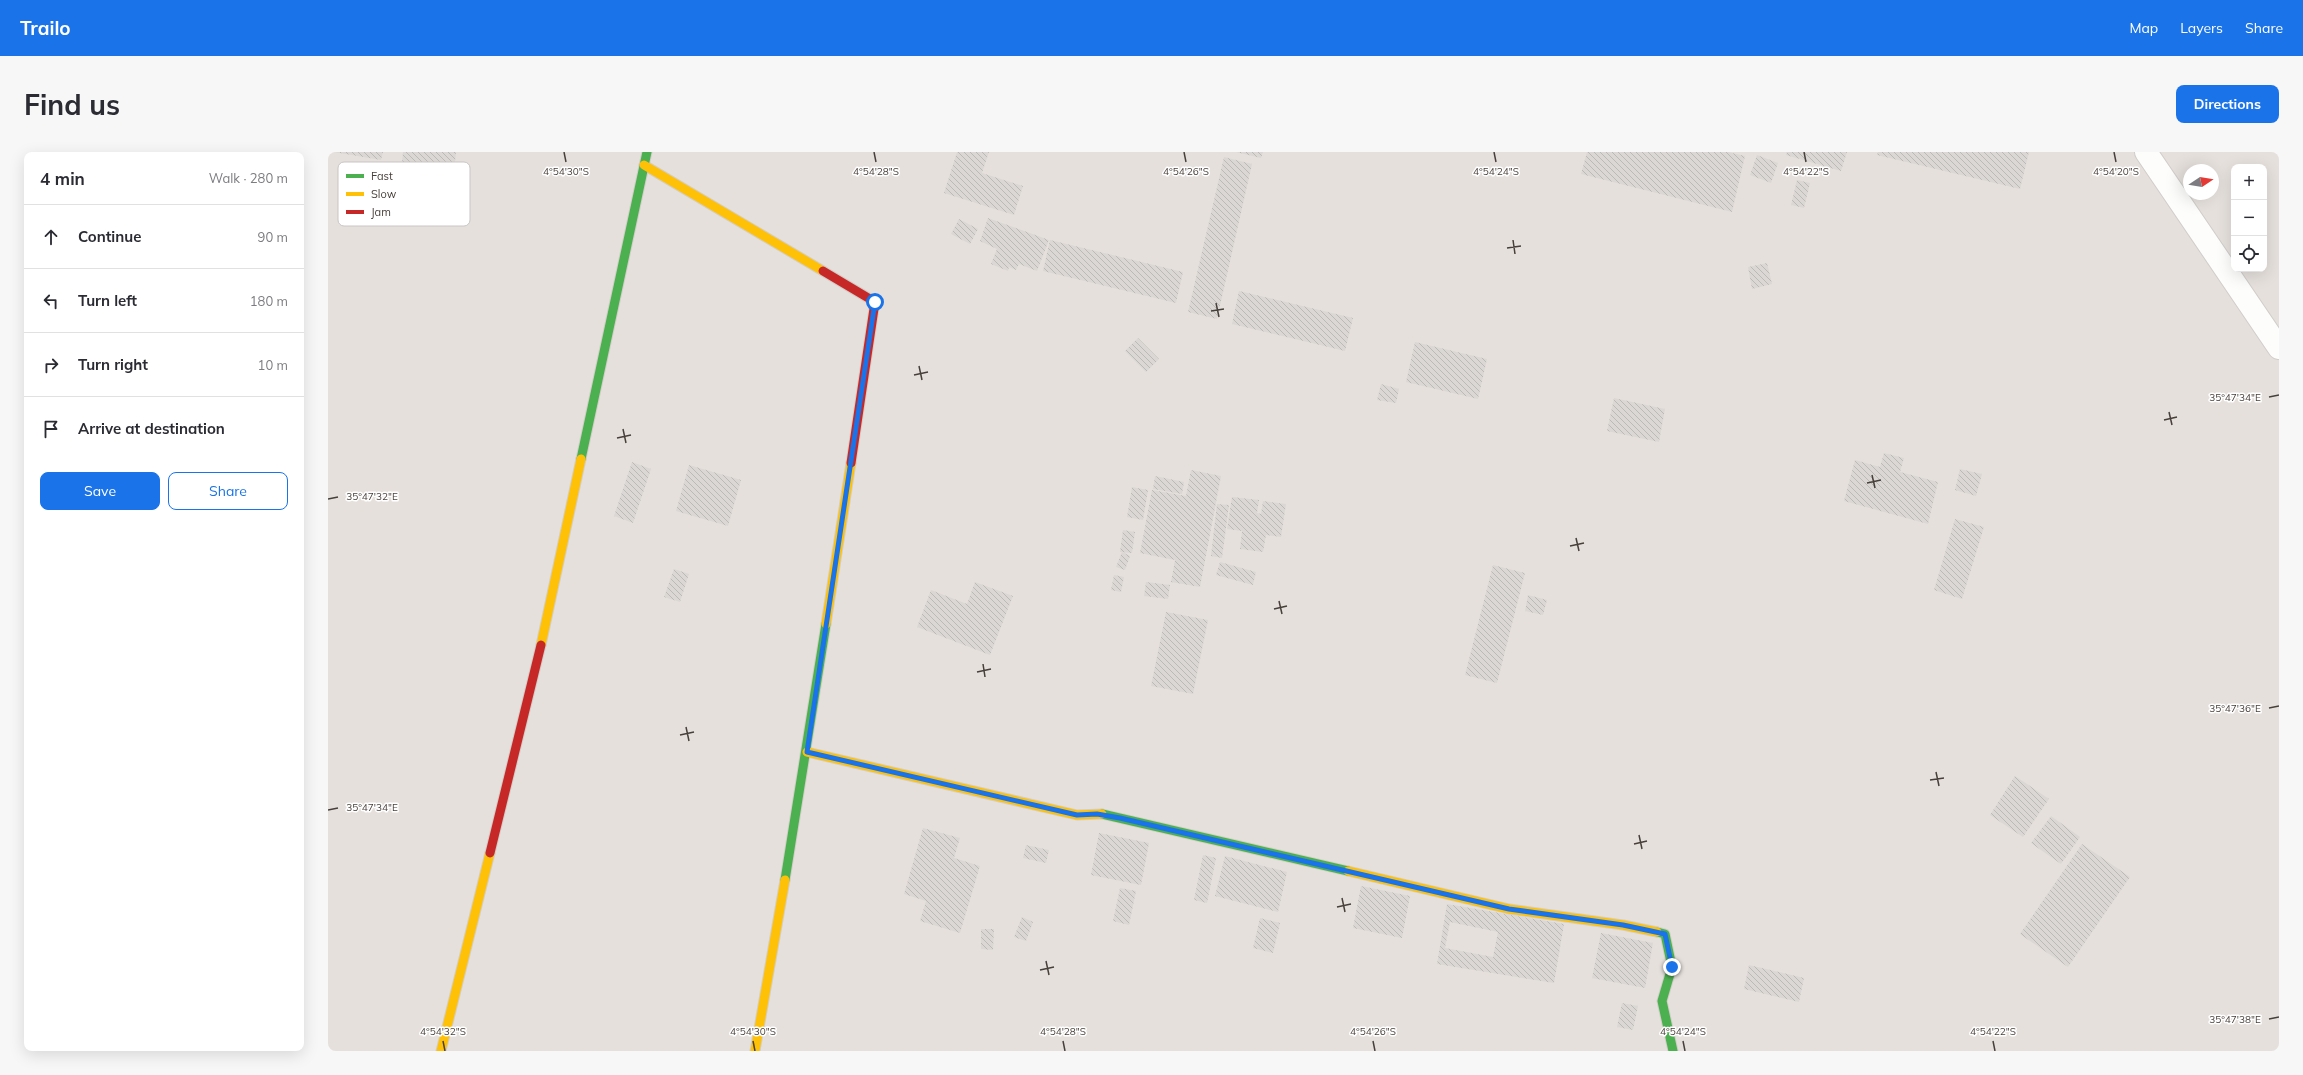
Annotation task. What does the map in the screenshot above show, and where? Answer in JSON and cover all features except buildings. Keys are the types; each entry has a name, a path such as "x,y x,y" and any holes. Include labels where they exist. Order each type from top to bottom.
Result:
{"street":[{"path":"441,1051 543,638 647,152"},
{"path":"2146,152 2279,348"},
{"path":"644,165 875,302 807,752 755,1051"},
{"path":"807,752 1077,815 1097,814 1120,818 1509,909 1623,925 1665,934 1672,967 1662,1001 1673,1051"}],"shaded area":[{"path":"328,152 2279,152 2279,1051 328,1051"}],"traffic: fast":[{"path":"581,459 647,152"},
{"path":"785,880 826,624"},
{"path":"1102,814 1348,871"},
{"path":"1657,932 1665,934 1672,967 1662,1001 1673,1051"}],"traffic: slow":[{"path":"644,165 823,271"},
{"path":"541,645 581,459"},
{"path":"826,624 851,463"},
{"path":"807,752 1077,815 1102,814"},
{"path":"441,1051 490,853"},
{"path":"1348,871 1509,909 1623,925 1657,932"},
{"path":"755,1051 785,880"}],"traffic: jam":[{"path":"823,271 875,302 851,463"},
{"path":"490,853 541,645"}],"route":[{"path":"875,302 807,752 1077,815 1097,814 1120,818 1509,909 1623,925 1665,934 1672,967"}]}
